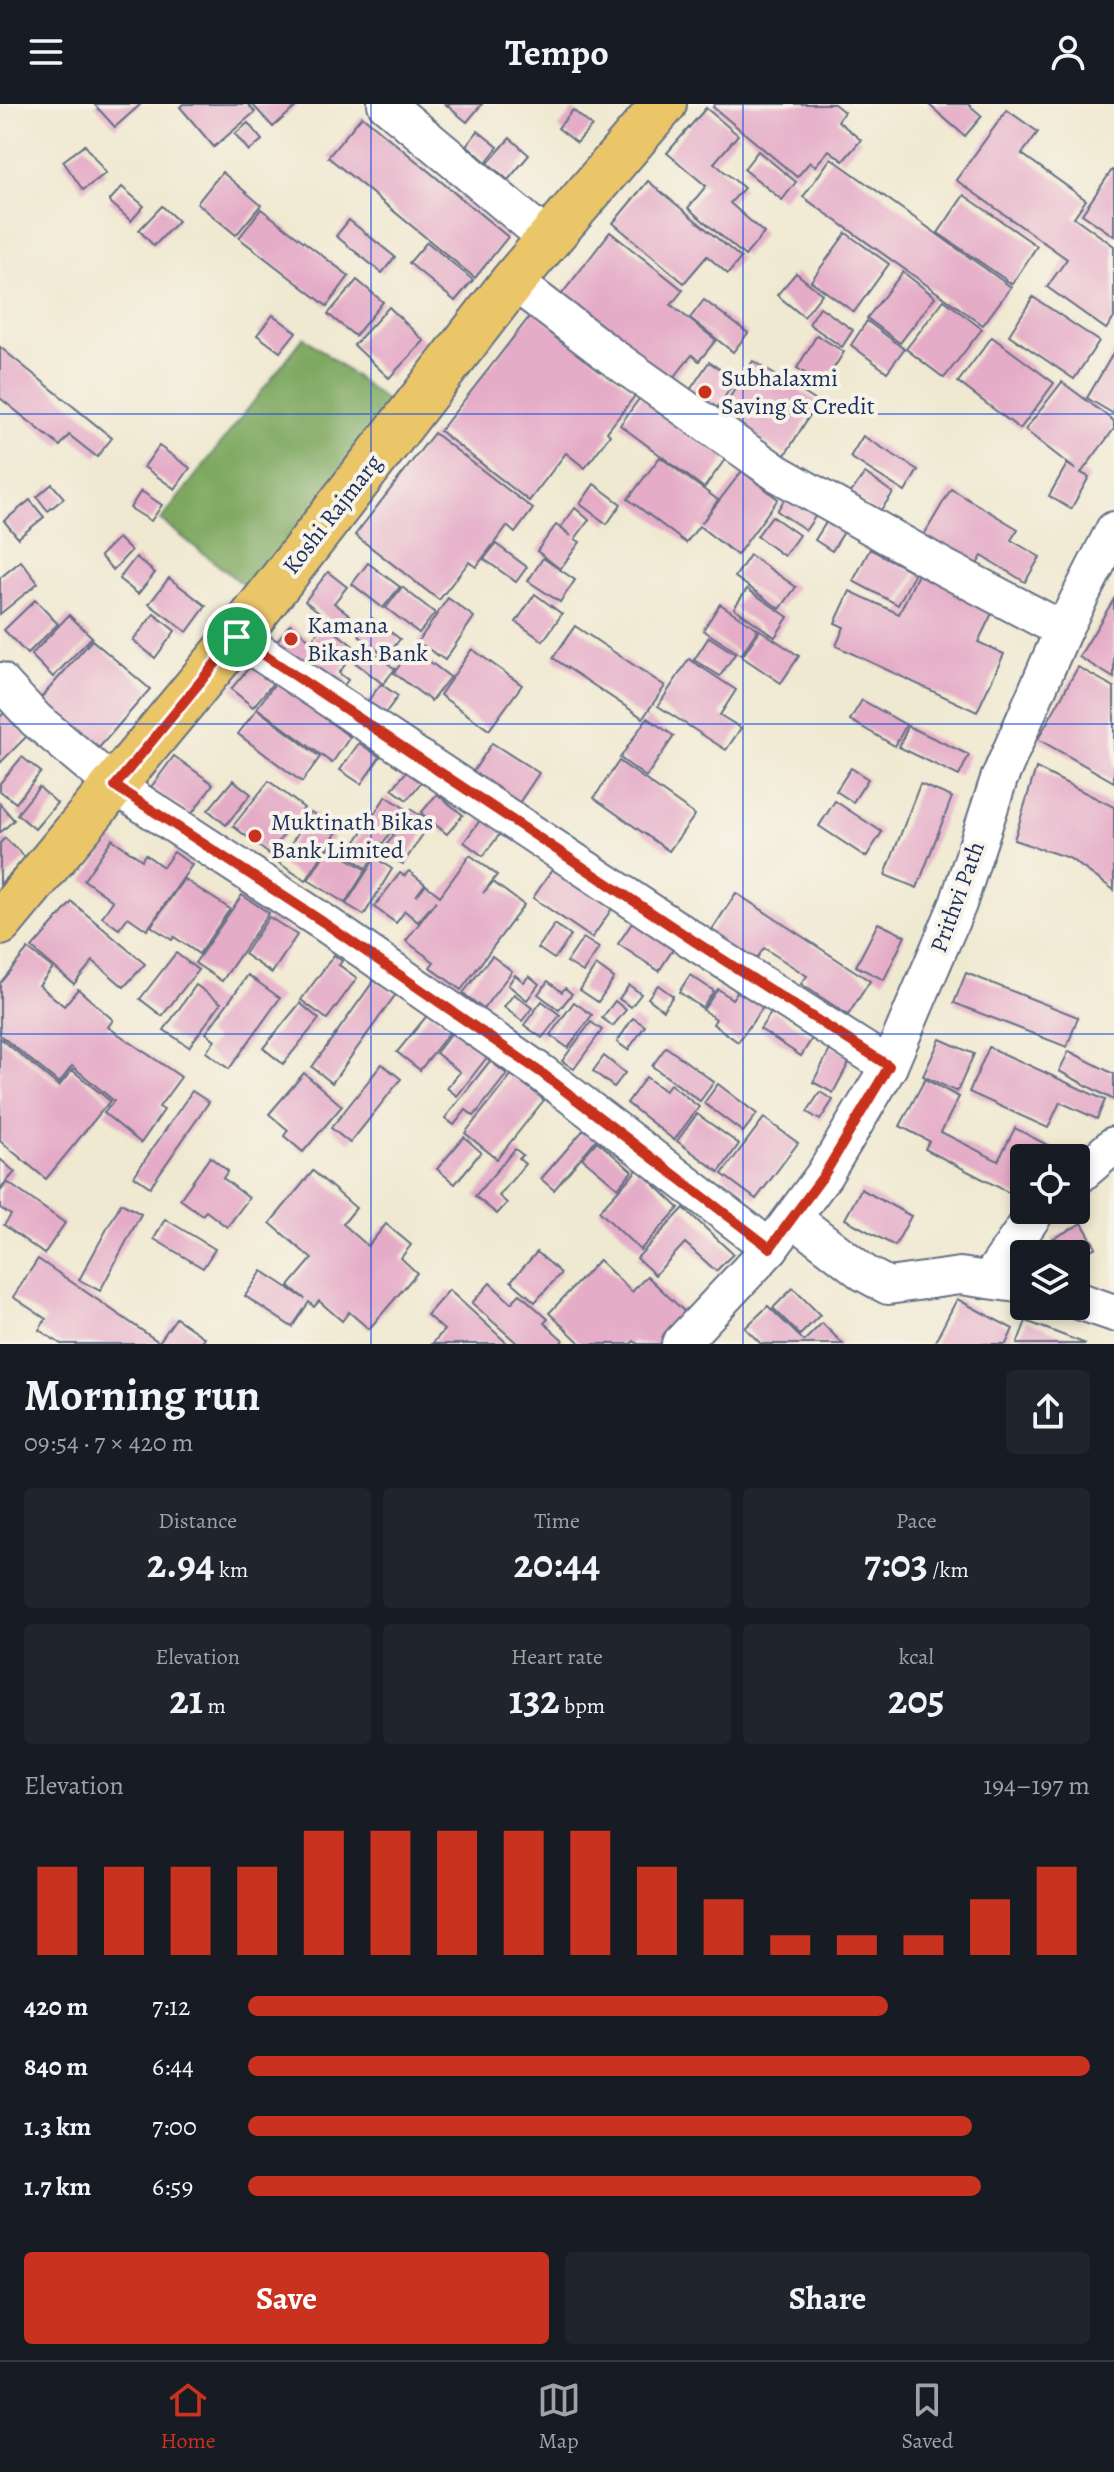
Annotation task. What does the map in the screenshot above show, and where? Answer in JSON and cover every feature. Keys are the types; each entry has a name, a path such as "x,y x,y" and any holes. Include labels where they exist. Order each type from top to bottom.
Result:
{"main road":[{"name":"Koshi Rajmarg","path":"0,923 237,637 513,281 664,104"}],"street":[{"path":"386,104 549,240"},
{"path":"513,281 611,356 777,473 943,567 1063,630"},
{"name":"Prithvi Path","path":"680,1344 770,1248 793,1218 824,1175 889,1066 958,904 999,779 1063,630 1114,530"},
{"path":"237,637 681,933 889,1066"},
{"path":"0,681 36,720 115,786 323,922 543,1074 770,1248"},
{"path":"1090,1166 1114,1145"},
{"path":"793,1218 864,1273 888,1286 960,1276 1010,1283"},
{"path":"989,1280 1027,1224"},
{"path":"1090,1305 1114,1313"}],"green space":[{"path":"304,337 393,406 250,590 161,520"}],"building":[{"path":"94,104 141,104 115,127"},
{"path":"183,104 248,104 255,112 214,147 180,107"},
{"path":"252,104 299,104 273,127"},
{"path":"445,104 482,104 467,122"},
{"path":"715,104 834,104 844,112 838,121 861,140 843,161 829,150 815,166 810,162 797,177 713,107"},
{"path":"928,104 968,104 982,116 965,136"},
{"path":"706,108 738,135 714,163 744,188 730,203 764,233 745,256 688,208 706,186 667,153"},
{"path":"573,110 592,126 577,143 558,128"},
{"path":"1007,110 1038,132 1022,154 1086,200 1074,217 1114,246 1114,318 1106,329 1047,287 1067,259 956,180"},
{"path":"362,116 508,237 475,278 328,157"},
{"path":"248,123 262,140 249,151 235,134"},
{"path":"478,131 498,147 486,162 467,145"},
{"path":"510,138 529,155 508,180 488,163"},
{"path":"85,145 106,173 83,190 63,161"},
{"path":"758,151 796,182 782,200 744,169"},
{"path":"831,158 1011,287 983,325 803,197"},
{"path":"1112,170 1114,172 1114,236 1082,214"},
{"path":"222,172 261,205 236,235 197,203"},
{"path":"648,181 741,258 728,274 707,256 684,283 613,223"},
{"path":"122,187 144,206 131,221 109,201"},
{"path":"964,195 1037,246 1012,284 938,233"},
{"path":"162,206 178,221 154,246 139,230"},
{"path":"261,209 349,276 327,306 239,238"},
{"path":"349,220 395,257 382,273 336,236"},
{"path":"610,232 683,290 671,305 716,340 699,361 692,355 668,385 558,299"},
{"path":"846,233 889,264 854,312 811,281"},
{"path":"427,242 473,280 455,301 409,263"},
{"path":"903,272 935,297 900,343 867,318"},
{"path":"796,273 822,294 804,317 777,295"},
{"path":"357,280 383,302 355,336 328,314"},
{"path":"1033,297 1099,341 1074,379 1009,335"},
{"path":"704,300 748,333 733,352 690,318"},
{"path":"944,300 982,329 944,378 906,349"},
{"path":"389,307 424,341 389,378 354,345"},
{"path":"820,307 853,330 842,347 809,324"},
{"path":"534,311 637,393 607,432 610,435 585,468 566,453 529,501 440,431"},
{"path":"273,315 296,332 280,352 257,335"},
{"path":"867,321 904,349 887,372 851,345"},
{"path":"817,335 844,352 823,385 797,368"},
{"path":"992,337 1054,383 1020,429 958,382"},
{"path":"0,347 112,438 97,457 69,435 60,446 0,398"},
{"path":"1114,352 1114,414 1087,398"},
{"path":"753,361 818,402 785,455 719,414"},
{"path":"709,362 736,380 715,411 688,393"},
{"path":"1062,382 1114,421 1114,429 1081,473 1089,477 1071,509 1049,496 1067,464 1076,470 1025,430"},
{"path":"647,388 732,450 704,488 620,425"},
{"path":"434,433 533,509 515,533 507,526 476,567 469,562 439,600 355,535"},
{"path":"863,436 918,470 905,492 850,457"},
{"path":"159,446 190,468 175,489 144,467"},
{"path":"660,457 718,500 701,524 742,471 778,499 737,555 699,526 686,543 628,499"},
{"path":"865,473 893,493 878,514 850,494"},
{"path":"52,484 64,498 48,511 37,497"},
{"path":"594,484 621,504 607,524 580,504"},
{"path":"951,489 1018,529 1011,540 1040,557 1025,582 982,556 970,576 918,545"},
{"path":"141,491 162,505 151,521 130,508"},
{"path":"790,491 819,511 806,530 777,511"},
{"path":"30,500 44,517 18,538 4,521"},
{"path":"575,508 589,520 575,539 580,542 560,569 537,551 556,525 571,536 561,527"},
{"path":"772,516 799,535 784,556 757,536"},
{"path":"827,521 844,532 832,551 815,540"},
{"path":"118,538 131,551 113,570 100,556"},
{"path":"496,544 527,567 516,582 484,559"},
{"path":"870,549 915,573 898,605 853,581"},
{"path":"750,555 796,587 780,609 735,577"},
{"path":"136,557 155,573 138,594 119,579"},
{"path":"543,558 575,580 560,602 528,581"},
{"path":"21,561 38,583 0,614 0,578"},
{"path":"368,563 400,587 383,608 352,584"},
{"path":"920,570 996,605 978,642 1004,654 977,712 836,646 844,627 835,623 850,591 899,614"},
{"path":"328,572 347,587 334,603 350,615 340,628 305,601"},
{"path":"169,578 206,606 187,632 149,604"},
{"path":"402,587 435,613 419,633 386,608"},
{"path":"747,589 788,617 775,637 734,608"},
{"path":"535,594 562,614 543,641 516,622"},
{"path":"448,598 474,617 445,660 418,642"},
{"path":"1114,599 1114,678 1079,657"},
{"path":"35,600 58,624 27,654 4,630"},
{"path":"720,604 758,629 741,655 703,630"},
{"path":"154,614 175,631 155,658 133,640"},
{"path":"69,615 92,637 53,677 31,655"},
{"path":"372,618 400,639 386,657 359,636"},
{"path":"324,623 357,649 339,673 348,680 335,697 272,648 290,624 311,641"},
{"path":"575,626 665,686 643,718 553,658"},
{"path":"760,630 799,656 781,683 742,657"},
{"path":"709,637 735,654 720,676 694,660"},
{"path":"92,640 150,689 97,750 39,700"},
{"path":"364,645 395,669 383,684 352,660"},
{"path":"412,648 450,677 431,701 394,673"},
{"path":"472,649 522,685 489,730 440,695"},
{"path":"689,659 736,690 720,715 741,728 726,750 658,706"},
{"path":"252,664 274,682 253,707 231,689"},
{"path":"1078,667 1114,687 1114,782 1038,739"},
{"path":"276,682 350,737 332,763 257,708"},
{"path":"381,684 398,696 381,719 364,706"},
{"path":"862,700 906,725 895,746 850,720"},
{"path":"257,709 320,757 302,782 238,734"},
{"path":"5,712 28,735 0,763 0,717"},
{"path":"647,718 674,736 646,777 620,758"},
{"path":"908,726 969,755 959,776 899,747"},
{"path":"359,743 380,757 361,784 340,770"},
{"path":"492,743 539,773 519,803 473,772"},
{"path":"174,756 213,784 191,815 151,787"},
{"path":"22,757 41,772 16,803 0,791 0,783"},
{"path":"619,761 695,815 669,851 594,798"},
{"path":"412,765 426,776 407,800 392,789"},
{"path":"851,768 868,779 853,802 836,791"},
{"path":"1036,768 1114,807 1114,890 1069,858 1014,840"},
{"path":"233,780 251,794 226,825 208,810"},
{"path":"269,781 304,808 269,854 233,826"},
{"path":"920,784 952,797 917,888 885,875"},
{"path":"39,787 57,803 35,829 17,814"},
{"path":"437,794 463,815 447,834 421,813"},
{"path":"386,796 406,809 366,868 347,855"},
{"path":"835,801 882,832 866,857 819,826"},
{"path":"0,804 14,820 0,833"},
{"path":"410,809 431,822 403,864 383,851"},
{"path":"311,812 338,830 306,881 279,863"},
{"path":"484,815 503,830 483,856 464,842"},
{"path":"5,838 26,858 0,884 0,843"},
{"path":"112,839 142,860 145,854 163,867 174,852 192,865 147,930 128,917 119,929 102,917 113,901 84,880"},
{"path":"329,847 366,870 345,903 308,880"},
{"path":"470,855 497,875 483,893 493,882 524,905 461,990 430,967 434,962 406,941 436,901 418,922 405,911 396,923 374,907 400,873 404,876 409,871 425,884 416,896 426,885 440,896"},
{"path":"375,858 392,869 364,915 346,904"},
{"path":"554,867 613,907 592,938 533,898"},
{"path":"184,879 230,909 199,954 151,926"},
{"path":"736,893 870,981 848,1015 801,984 807,976 764,948 750,968 706,939"},
{"path":"242,895 269,913 222,981 195,963"},
{"path":"72,902 145,964 124,987 93,961 74,984 32,948"},
{"path":"269,917 297,935 272,973 244,954"},
{"path":"634,920 675,946 659,971 618,944"},
{"path":"878,923 905,936 884,980 856,966"},
{"path":"555,924 571,936 554,959 538,948"},
{"path":"583,938 599,948 583,972 567,962"},
{"path":"28,949 53,968 39,985 64,1006 78,989 113,1020 108,1027 181,1077 159,1107 164,1110 141,1143 104,1113 114,1101 72,1066 59,1083 0,1035 0,983"},
{"path":"176,953 198,970 162,1016 140,999"},
{"path":"334,955 342,961 339,965 357,978 327,1019 301,1000"},
{"path":"492,956 512,971 483,1009 463,993"},
{"path":"596,965 614,978 598,1002 580,990"},
{"path":"966,973 1078,1017 1067,1047 954,1003"},
{"path":"248,975 280,998 229,1069 206,1052 215,1040 206,1033"},
{"path":"515,975 524,982 529,976 539,984 527,1000 508,985"},
{"path":"690,975 714,991 702,1008 679,992"},
{"path":"375,979 396,994 332,1083 312,1067"},
{"path":"548,981 562,992 565,988 572,994 559,1010 538,994"},
{"path":"196,985 221,1003 189,1047 164,1030"},
{"path":"629,985 641,994 631,1007 619,999"},
{"path":"658,985 673,996 663,1010 648,998"},
{"path":"740,988 764,1006 738,1042 713,1024 716,1019 703,1010 718,989 732,999"},
{"path":"514,994 532,1008 522,1021 504,1007"},
{"path":"542,1001 560,1015 542,1038 524,1025"},
{"path":"615,1001 626,1010 613,1026 602,1018"},
{"path":"574,1002 592,1015 568,1048 550,1035"},
{"path":"300,1003 319,1019 283,1064 263,1048"},
{"path":"773,1010 813,1037 801,1056 760,1029"},
{"path":"430,1012 452,1029 420,1070 397,1052"},
{"path":"633,1018 645,1026 628,1050 617,1042"},
{"path":"591,1022 602,1030 574,1069 562,1061"},
{"path":"454,1030 488,1056 457,1096 447,1088 460,1072 436,1053"},
{"path":"0,1038 59,1086 72,1070 110,1101 46,1179 0,1141"},
{"path":"940,1039 974,1054 957,1092 923,1076"},
{"path":"832,1046 852,1057 833,1093 813,1082"},
{"path":"666,1047 714,1082 700,1101 652,1066"},
{"path":"989,1047 1105,1100 1097,1119 1060,1102 1048,1128 969,1092"},
{"path":"1069,1051 1114,1074 1114,1100 1059,1071"},
{"path":"604,1056 625,1073 614,1087 593,1071"},
{"path":"490,1061 507,1074 474,1116 466,1110 454,1125 445,1118"},
{"path":"382,1064 401,1079 350,1143 331,1128"},
{"path":"304,1073 342,1106 303,1152 284,1136 288,1130 269,1114"},
{"path":"512,1074 544,1100 497,1159 465,1133"},
{"path":"646,1077 665,1091 670,1084 699,1107 674,1140 627,1103"},
{"path":"925,1079 959,1097 941,1132 998,1161 1015,1128 1045,1144 1010,1144 1010,1193 925,1149 929,1141 900,1126"},
{"path":"718,1084 757,1114 743,1132 704,1103"},
{"path":"192,1091 209,1102 150,1187 134,1176"},
{"path":"820,1092 833,1100 820,1120 807,1112"},
{"path":"697,1114 739,1144 719,1172 677,1141"},
{"path":"764,1118 798,1143 756,1199 722,1174"},
{"path":"586,1127 598,1137 554,1190 541,1179"},
{"path":"464,1137 481,1152 455,1184 437,1169"},
{"path":"597,1141 632,1171 618,1188 582,1158"},
{"path":"515,1149 523,1155 519,1159 525,1164 499,1196 507,1203 497,1214 475,1196"},
{"path":"210,1157 228,1171 223,1178 249,1198 227,1227 206,1211 202,1215 180,1199"},
{"path":"0,1159 15,1172 0,1189"},
{"path":"638,1169 679,1208 640,1250 599,1211"},
{"path":"313,1171 356,1208 343,1224 368,1246 386,1224 411,1245 401,1258 417,1273 369,1329 349,1312 342,1321 319,1301 314,1307 309,1302 292,1327 245,1296 262,1271 305,1299 289,1286 312,1259 270,1223"},
{"path":"7,1182 65,1223 44,1254 4,1225 11,1215 0,1208 0,1192"},
{"path":"861,1189 911,1216 895,1246 845,1219"},
{"path":"121,1203 141,1214 100,1291 79,1280"},
{"path":"684,1208 733,1254 716,1271 685,1243 655,1275 637,1258"},
{"path":"165,1219 215,1249 203,1268 154,1239"},
{"path":"1083,1224 1096,1247 1090,1250 1090,1240 1052,1239"},
{"path":"537,1252 561,1273 535,1302 511,1281"},
{"path":"38,1259 159,1342 176,1318 205,1338 201,1344 61,1344 39,1330 46,1319 13,1297"},
{"path":"599,1260 632,1292 647,1276 688,1315 660,1344 638,1344 634,1341 631,1344 581,1344 549,1313"},
{"path":"490,1283 511,1303 520,1294 548,1319 544,1323 563,1340 560,1344 518,1344 472,1303"},
{"path":"793,1288 820,1315 800,1335 773,1308"},
{"path":"449,1290 508,1344 432,1344 444,1330 427,1315"},
{"path":"957,1299 1013,1329 1006,1344 934,1344"},
{"path":"768,1306 804,1341 822,1323 843,1344 761,1344 745,1328"},
{"path":"1026,1321 1086,1344 1017,1344"}],"place":[{"name":"Subhalaxmi Saving & Credit","path":"705,392"},
{"name":"Kamana Bikash Bank","path":"291,639"},
{"name":"Muktinath Bikas Bank Limited","path":"255,836"}],"route":[{"path":"237,637 694,941 889,1066 824,1175 770,1248 543,1074 323,922 115,786 237,637"}]}
